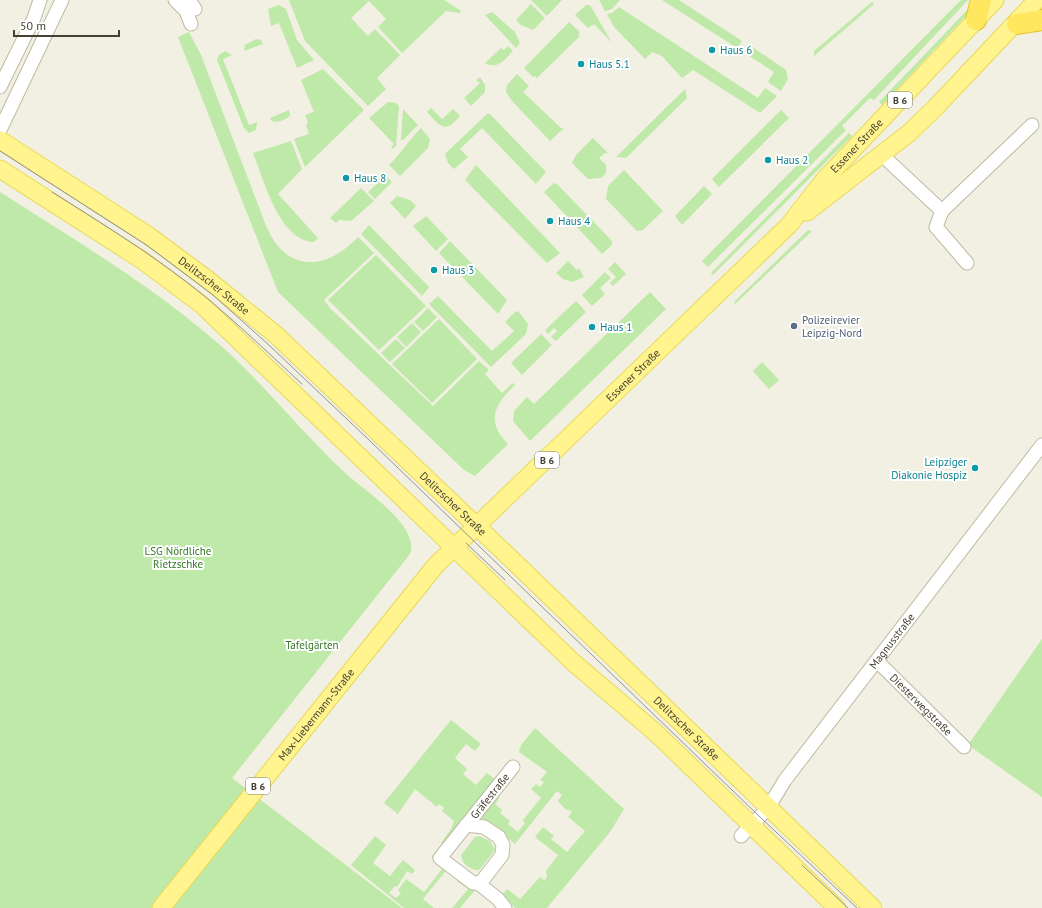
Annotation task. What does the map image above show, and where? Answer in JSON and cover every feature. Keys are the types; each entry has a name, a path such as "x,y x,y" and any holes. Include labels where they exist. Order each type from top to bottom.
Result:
{"highway":[{"path":"976,20 981,0"},
{"path":"1017,24 1042,20"}],"main road":[{"name":"Essener Straße","path":"789,225 824,180 995,0"},
{"name":"Essener Straße","path":"477,527 789,225 882,155 934,109 1017,24 1038,0"},
{"name":"Delitzscher Straße","path":"0,140 149,236 207,279 275,334 873,908"},
{"name":"Delitzscher Straße","path":"0,169 142,260 202,305 593,681 656,733 746,831 837,908"},
{"name":"Max-Liebermann-Straße","path":"161,908 436,565 477,527"}],"street":[{"path":"0,87 34,18 40,0"},
{"path":"0,130 62,0"},
{"path":"175,0 186,11 191,24"},
{"path":"967,263 936,227 942,211 1032,125"},
{"path":"882,155 942,211"},
{"name":"Magnusstraße","path":"746,831 768,808 785,780 1042,445"},
{"name":"Diesterwegstraße","path":"877,661 964,747"},
{"name":"Gräfestraße","path":"505,908 498,899 478,883 473,883 440,858 513,767"},
{"name":"Gräfestraße","path":"466,825 484,827 499,837 504,845 502,855 482,881 478,883"}],"green space":[{"path":"289,0 444,0 461,11 460,13 446,11 402,53 378,27 386,19 369,1 351,18 368,36 375,29 400,55 377,78 386,89 368,106 305,41"},
{"path":"531,0 562,0 547,16"},
{"path":"599,0 620,0 612,9 605,11"},
{"path":"662,0 679,0 742,41 737,48"},
{"path":"961,0 968,0 874,100 870,98 842,126 846,130 708,267 702,261"},
{"path":"872,2 874,4 814,56 814,51"},
{"path":"531,4 545,18 533,30 521,25 516,20"},
{"path":"973,4 966,16 882,105 879,102"},
{"path":"279,5 286,9 297,40 314,60 297,68 279,23 271,26 268,9"},
{"path":"586,5 590,5 612,43 594,24 588,28 575,15"},
{"path":"619,7 758,98 765,88 777,96 760,113 693,70 682,78 662,56 652,52 645,59 614,27 607,14 612,13"},
{"path":"492,12 515,32 520,43 516,48 485,15"},
{"path":"569,22 580,32 578,34 580,36 537,78 535,76 533,77 524,68"},
{"path":"189,32 201,55 265,223 273,239 283,251 294,258 306,262 319,261 332,257 345,249 358,237 374,253 324,300 330,308 433,406 479,361 489,370 485,374 502,393 513,383 515,385 502,399 495,413 497,428 501,436 508,444 475,476 464,470 278,292 178,37"},
{"path":"256,39 261,40 263,44 244,51 245,45"},
{"path":"508,46 513,51 501,63 490,65 485,63 501,48 504,50"},
{"path":"751,46 786,70 788,79 781,91 768,82 774,72 746,54"},
{"path":"225,51 232,55 223,59 249,125 257,122 256,130 249,133 244,128 217,60 219,55"},
{"path":"323,69 364,110 305,167 294,139 309,134 306,125 308,122 305,115 314,112 301,80"},
{"path":"517,74 529,86 523,92 561,128 564,128 550,141 512,101 506,92 507,85"},
{"path":"480,77 485,85 485,92 471,106 464,98 480,83 476,80"},
{"path":"685,89 687,98 626,158 616,157"},
{"path":"388,102 396,103 399,106 396,146 393,149 391,147 394,144 369,118"},
{"path":"431,108 442,119 453,109 460,116 451,125 445,127 438,124 427,112"},
{"path":"403,109 418,125 403,140 401,140"},
{"path":"289,110 290,115 285,120 274,122 270,118"},
{"path":"781,110 789,118 719,187 712,179"},
{"path":"487,114 490,114 546,172 536,184 482,128 460,149 468,157 454,169 448,163 445,154"},
{"path":"421,128 430,139 428,148 400,176 389,165"},
{"path":"849,133 852,136 713,275 711,273"},
{"path":"593,138 608,153 605,153 599,158 606,165 606,173 601,178 588,179 572,163 576,155"},
{"path":"291,141 302,169 278,194 318,238 314,242 302,239 291,231 282,221 268,193 253,153"},
{"path":"476,165 560,253 547,263 465,180"},
{"path":"624,170 663,211 643,230 637,231 606,199 608,186"},
{"path":"383,173 392,182 375,199 368,192 378,183 372,177"},
{"path":"554,183 557,184 612,241 612,245 602,254 544,192"},
{"path":"704,186 712,194 682,225 675,216"},
{"path":"361,188 374,201 351,221 339,220 336,223 330,218"},
{"name":"LSG Nördliche Rietzschke","path":"0,192 112,264 193,322 251,374 342,470 387,508 407,531 411,543 410,554 232,778 402,908 0,908"},
{"path":"397,196 410,200 416,206 405,219 390,203"},
{"path":"426,216 448,239 436,251 413,226"},
{"path":"369,225 429,287 422,296 361,234"},
{"path":"808,230 812,231 734,305 735,301"},
{"path":"450,241 507,300 498,314 439,253"},
{"path":"376,255 426,306 379,350 328,300"},
{"path":"568,261 577,270 579,268 584,277 572,282 563,279 556,273"},
{"path":"615,262 626,274 613,286 610,283 616,277 608,269"},
{"path":"605,272 611,278 600,288 605,294 592,306 582,295"},
{"path":"650,292 666,309 530,441 513,421 514,411 527,397 534,404"},
{"path":"438,296 492,351 514,331 505,322 515,312 518,311 528,324 526,334 491,367 429,304"},
{"path":"576,301 586,312 556,341 551,337 557,331 554,328 548,334 545,330"},
{"path":"428,308 437,317 423,331 414,322"},
{"path":"439,319 477,359 432,403 392,364"},
{"path":"412,323 421,332 406,347 397,337"},
{"path":"541,334 552,345 522,375 511,363"},
{"path":"396,339 405,348 390,362 381,353"},
{"path":"762,362 779,380 769,389 753,371"},
{"path":"1042,639 1042,797 968,745"},
{"path":"451,720 481,744 475,751 466,744 455,758 467,769 463,774 476,785 487,773 497,781 445,846 441,843 451,829 454,821 442,811 444,808 439,804 437,807 415,789 398,814 384,803"},
{"path":"535,728 624,809 610,832 547,908 515,908 503,894 507,889 520,899 540,877 545,881 547,876 546,871 558,855 535,837 543,827 554,836 551,839 567,852 585,831 568,817 572,812 568,809 566,810 558,801 562,795 557,791 515,844 479,816 497,794 500,797 495,804 502,810 500,813 510,821 508,824 518,832 525,823 523,820 541,798 531,789 536,784 540,787 544,782 540,780 547,772 519,752 521,745"},
{"path":"375,836 386,845 373,863 390,876 403,860 415,870 412,874 407,871 397,887 395,886 389,893 396,898 401,893 398,890 406,879 424,892 442,869 432,859 432,855 448,868 423,899 434,908 404,908 351,865"},
{"path":"479,836 490,841 495,850 479,870 467,866 461,855 475,837"},
{"path":"460,877 476,889 460,908 451,908 468,889 457,881"}],"tram line":[{"path":"0,151 148,246 213,295 270,346 369,440 760,817 857,908"},
{"path":"52,192 138,247 188,283 232,320 302,384"},
{"path":"466,543 505,580"},
{"path":"802,865 848,908"}],"place":[{"name":"Haus 6","path":"712,50"},
{"name":"Haus 5.1","path":"581,64"},
{"name":"Haus 2","path":"768,160"},
{"name":"Haus 8","path":"346,178"},
{"name":"Haus 4","path":"550,221"},
{"name":"Haus 3","path":"434,270"},
{"name":"Polizeirevier Leipzig-Nord","path":"794,326"},
{"name":"Haus 1","path":"592,327"},
{"name":"Leipziger Diakonie Hospiz","path":"975,468"}],"park label":[{"name":"Tafelgärten","path":"312,645"}]}
